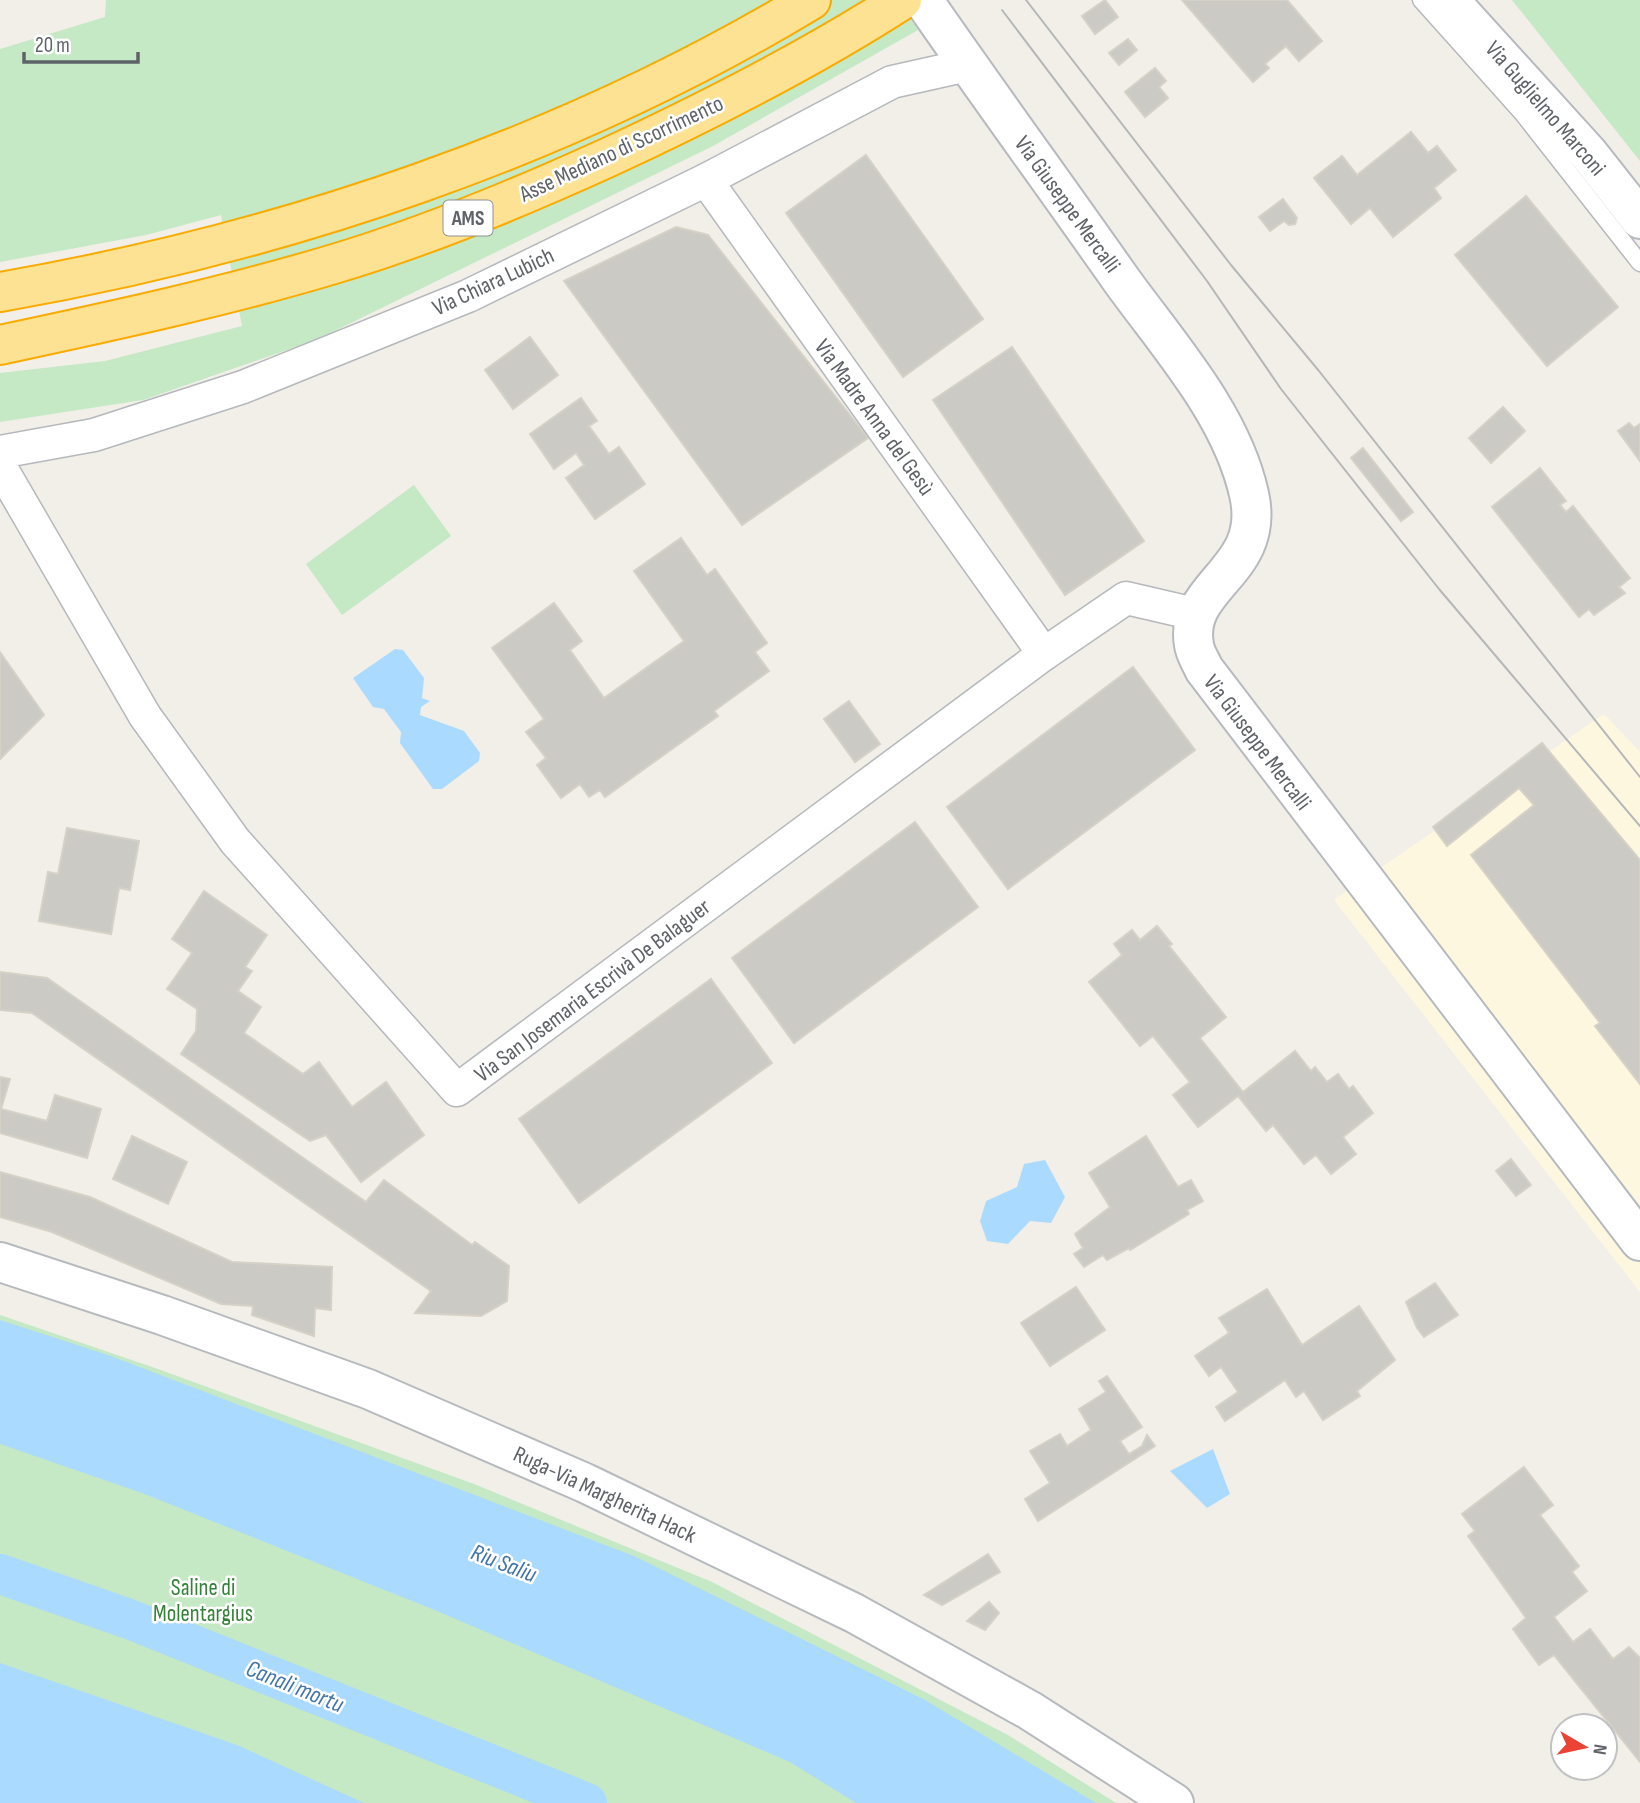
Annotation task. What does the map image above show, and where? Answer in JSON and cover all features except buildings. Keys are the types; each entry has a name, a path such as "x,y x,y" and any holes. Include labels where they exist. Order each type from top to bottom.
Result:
{"highway":[{"name":"Asse Mediano di Scorrimento","path":"0,292 72,279 268,231 402,188 603,108 696,63 811,0"},
{"name":"Asse Mediano di Scorrimento","path":"0,345 218,296 336,264 448,226 654,136 778,75 902,0"}],"main road":[{"name":"Via Giuseppe Mercalli","path":"923,0 1201,391 1244,474 1251,514 1249,535 1242,555 1214,586 1195,614 1194,645 1217,690 1640,1241"},
{"name":"Via Guglielmo Marconi","path":"1450,0 1588,153 1640,219"},
{"name":"Ruga-Via Margherita Hack","path":"0,1262 162,1315 368,1389 584,1483 854,1613 1029,1710 1174,1803"}],"street":[{"name":"Via Chiara Lubich","path":"0,452 94,435 243,387 468,296 706,180 892,82 968,65"},
{"name":"Via Madre Anna del Gesù","path":"706,180 1044,654"},
{"name":"Via San Josemaria Escrivà De Balaguer","path":"0,466 145,716 227,829 457,1090 1044,654 1126,598 1195,614"}],"lane":[{"path":"1421,0 1523,114 1640,262"}],"shaded area":[{"path":"1604,714 1640,752 1640,1292 1334,900"}],"green space":[{"path":"106,0 897,0 918,30 713,146 316,340 143,400 0,422 0,373 105,361 242,326 221,215 146,235 0,262 0,49 105,17"},
{"path":"1512,0 1640,0 1640,161"},
{"path":"414,485 451,536 342,615 306,564"},
{"name":"Saline di Molentargius","path":"0,1315 155,1368 474,1484 712,1582 1008,1735 1116,1803 0,1803"}],"water":[{"path":"395,649 403,650 424,678 422,698 430,701 421,707 420,715 464,731 480,753 479,761 442,789 433,789 400,743 401,732 384,709 373,707 353,678"},
{"path":"1045,1160 1065,1197 1051,1223 1030,1221 1008,1244 987,1241 980,1221 986,1201 1017,1187 1024,1164"},
{"name":"Riu Saliu","path":"0,1320 108,1355 634,1556 925,1700 1096,1803 856,1803 790,1762 437,1611 142,1493 0,1444"},
{"path":"1213,1449 1230,1494 1207,1508 1170,1471"},
{"path":"0,1663 237,1745 364,1803 0,1803"}],"waterway":[{"name":"Canali mortu","path":"0,1574 129,1619 587,1803"}],"tram line":[{"path":"1026,0 1231,265 1319,371 1640,777"},
{"path":"1002,10 1207,281 1281,389 1439,589 1640,826"}]}
